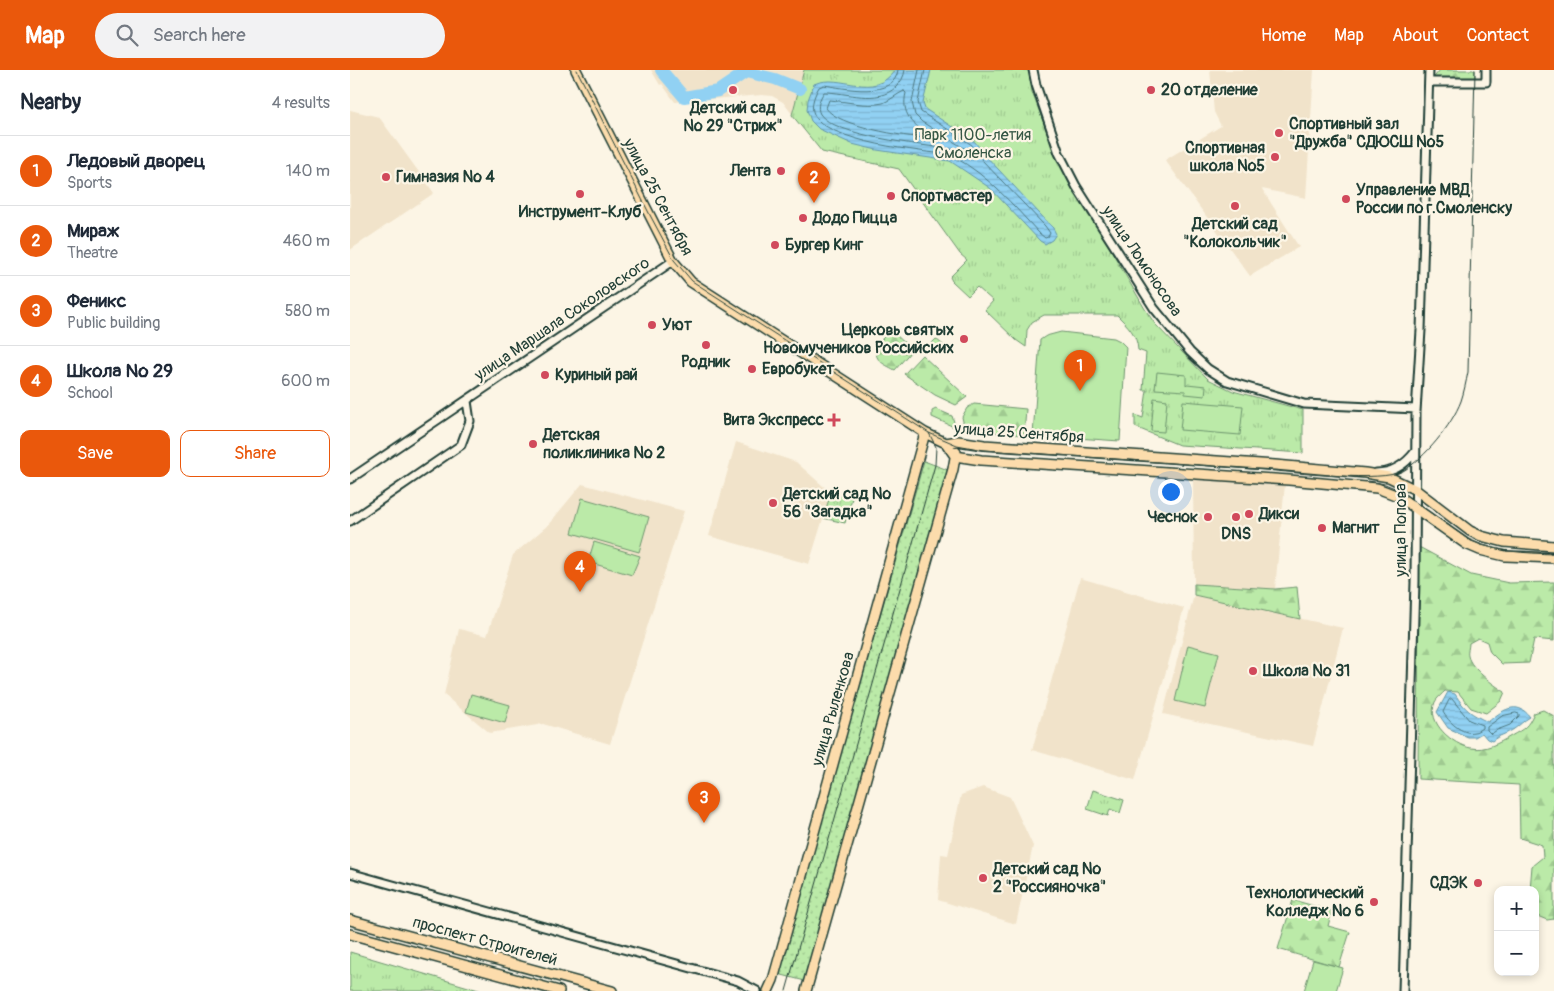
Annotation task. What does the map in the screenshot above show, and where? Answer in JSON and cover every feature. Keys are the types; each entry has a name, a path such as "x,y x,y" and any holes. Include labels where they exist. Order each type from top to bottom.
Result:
{"main road":[{"name":"улица 25 Сентября","path":"576,70 673,261 691,282 925,433 946,443 958,441 984,446 1365,473 1389,477 1416,490 1470,531 1481,536 1504,542 1554,546"},
{"name":"улица Рыленкова","path":"768,991 779,958 925,433"},
{"path":"806,991 953,469 958,441"},
{"path":"946,443 956,456 981,460 1275,478 1369,486 1392,492 1466,544 1480,550 1505,556 1554,558"},
{"name":"проспект Строителей","path":"350,920 612,991"},
{"name":"проспект Строителей","path":"350,934 559,991"}],"street":[{"name":"улица Ломоносова","path":"1033,70 1036,85 1059,153 1076,186 1154,308 1190,352 1208,368 1227,381 1304,404 1416,409"},
{"name":"улица Попова","path":"1403,991 1416,508 1416,409 1429,70"},
{"path":"1429,82 1486,82 1486,70"},
{"name":"улица Маршала Соколовского","path":"350,478 673,261"},
{"name":"улица Маршала Соколовского","path":"350,521 461,445 470,421 467,401"},
{"path":"1365,473 1390,471 1405,463 1415,451"},
{"path":"350,873 738,981 757,991"},
{"path":"738,981 743,991"}],"shaded area":[{"name":"Детский сад № 29 \"Стриж\"","path":"651,70 804,70 792,114 783,102 772,96 762,95 675,102 662,84 660,85"},
{"path":"1210,70 1314,70 1306,198 1262,189 1299,247 1250,276 1165,160 1221,126 1214,112"},
{"name":"Гимназия № 4","path":"350,110 379,117 434,193 350,250"},
{"name":"Детский сад № 56 \"Загадка\"","path":"736,442 796,462 831,493 809,564 709,536"},
{"path":"1193,477 1285,484 1275,589 1194,584"},
{"path":"582,484 684,511 610,744 543,724 490,733 444,695 459,629 487,636 513,555 548,525"},
{"path":"1080,578 1184,608 1135,780 1032,750"},
{"name":"Школа № 31","path":"1194,595 1343,628 1313,746 1163,714"},
{"name":"Детский сад № 2 \"Россияночка\"","path":"983,787 1010,797 1033,846 1016,924 938,900 941,854 948,855 961,795"}],"green space":[{"name":"Парк 1100-летия Смоленска","path":"804,70 1030,70 1032,92 1055,153 1155,324 1208,379 1233,391 1303,410 1303,453 1179,445 1135,427 1135,415 1143,418 1147,390 1143,390 1146,353 1138,350 1134,335 1117,315 1044,315 1032,322 1027,330 1026,347 1016,340 985,310 993,301 977,287 968,296 952,281 950,277 967,260 960,254 899,169 822,152 792,115"},
{"path":"1440,70 1475,70 1475,82 1430,82"},
{"path":"891,330 912,350 895,370 880,361 876,355 876,345"},
{"path":"1061,332 1114,338 1126,347 1120,441 1033,435 1040,340 1046,336"},
{"path":"936,339 948,349 944,354 932,343"},
{"path":"922,355 967,397 956,405 935,395 904,374"},
{"path":"1157,372 1186,375 1186,385 1206,386 1205,396 1185,394 1185,391 1155,389"},
{"path":"1154,398 1167,400 1164,432 1151,431"},
{"path":"1183,401 1243,406 1240,435 1180,430"},
{"path":"974,404 1026,409 1024,435 965,430 962,417 967,408"},
{"path":"936,409 952,416 954,427 932,417 932,411"},
{"path":"924,461 948,470 805,981 778,974"},
{"path":"854,491 845,523 823,518 831,493"},
{"path":"582,498 649,517 639,552 572,533"},
{"path":"594,542 640,556 632,575 588,562"},
{"path":"1419,547 1471,575 1509,583 1554,582 1554,641 1534,639 1529,663 1502,664 1490,652 1487,642 1478,638 1469,643 1468,656 1470,661 1484,676 1505,692 1501,701 1486,713 1471,708 1458,692 1445,691 1435,702 1433,710 1434,718 1438,725 1449,738 1464,746 1476,749 1492,746 1520,731 1527,725 1534,713 1543,710 1554,716 1554,919 1547,920 1539,917 1539,886 1530,886 1532,866 1543,857 1542,845 1520,838 1519,785 1418,779"},
{"path":"1194,584 1275,589 1297,587 1300,619 1194,595"},
{"path":"1188,645 1219,653 1205,708 1175,701"},
{"path":"471,694 510,705 505,723 466,712"},
{"path":"1093,790 1124,800 1120,813 1110,809 1108,816 1087,809"},
{"path":"1293,900 1332,911 1328,926 1350,932 1339,967 1278,949"},
{"path":"350,952 482,991 350,991"},
{"path":"1313,960 1343,968 1336,991 1304,991"}],"water":[{"path":"895,70 931,70 923,103 925,109 975,142 1053,228 1056,234 1052,240 1045,244 1040,241 990,188 950,161 877,150 852,144 819,129 811,121 807,110 808,100 814,84 835,81 856,85 877,84 886,79"},
{"path":"1448,692 1455,694 1469,711 1488,722 1498,714 1514,708 1520,709 1530,717 1511,731 1492,741 1487,739 1482,733 1475,737 1468,737 1448,728 1437,712"}],"waterway":[{"path":"661,70 684,97 718,91 746,72 775,79 800,89"}],"tram line":[{"path":"577,70 674,260 692,281 929,433 957,445 984,450 1357,476 1376,476 1403,471 1420,458 1437,440 1457,410 1462,398 1468,372 1475,70"},
{"path":"786,991 935,465 936,447 929,433"},
{"path":"1368,481 1385,484 1397,489 1469,540 1479,544 1521,552 1554,554"}],"place":[{"name":"Детский сад № 29 \"Стриж\"","path":"733,90"},
{"name":"20 отделение","path":"1151,90"},
{"name":"Спортивный зал \"Дружба\" СДЮСШ №5","path":"1279,133"},
{"name":"Спортивная школа №5","path":"1275,157"},
{"name":"Лента","path":"781,171"},
{"name":"Гимназия № 4","path":"386,177"},
{"name":"Инструмент-Клуб","path":"580,194"},
{"name":"Спортмастер","path":"891,196"},
{"name":"Управление МВД России по г.Смоленску","path":"1346,199"},
{"name":"Мираж","path":"814,203"},
{"name":"Детский сад \"Колокольчик\"","path":"1235,206"},
{"name":"Додо Пицца","path":"803,218"},
{"name":"Бургер Кинг","path":"775,245"},
{"name":"Уют","path":"652,325"},
{"name":"Церковь святых Новомучеников Российских","path":"964,339"},
{"name":"Родник","path":"706,345"},
{"name":"Евробукет","path":"752,369"},
{"name":"Куриный рай","path":"545,375"},
{"name":"Ледовый дворец","path":"1080,391"},
{"name":"Вита Экспресс","path":"834,420"},
{"name":"Детская поликлиника № 2","path":"533,444"},
{"name":"Детский сад № 56 \"Загадка\"","path":"773,503"},
{"name":"Дикси","path":"1249,514"},
{"name":"Чеснок","path":"1208,517"},
{"name":"DNS","path":"1236,517"},
{"name":"Магнит","path":"1322,528"},
{"name":"Школа № 29","path":"580,592"},
{"name":"Школа № 31","path":"1253,671"},
{"name":"Феникс","path":"704,823"},
{"name":"Детский сад № 2 \"Россияночка\"","path":"983,878"},
{"name":"СДЭК","path":"1478,883"},
{"name":"Технологический Колледж № 6","path":"1374,902"}]}
